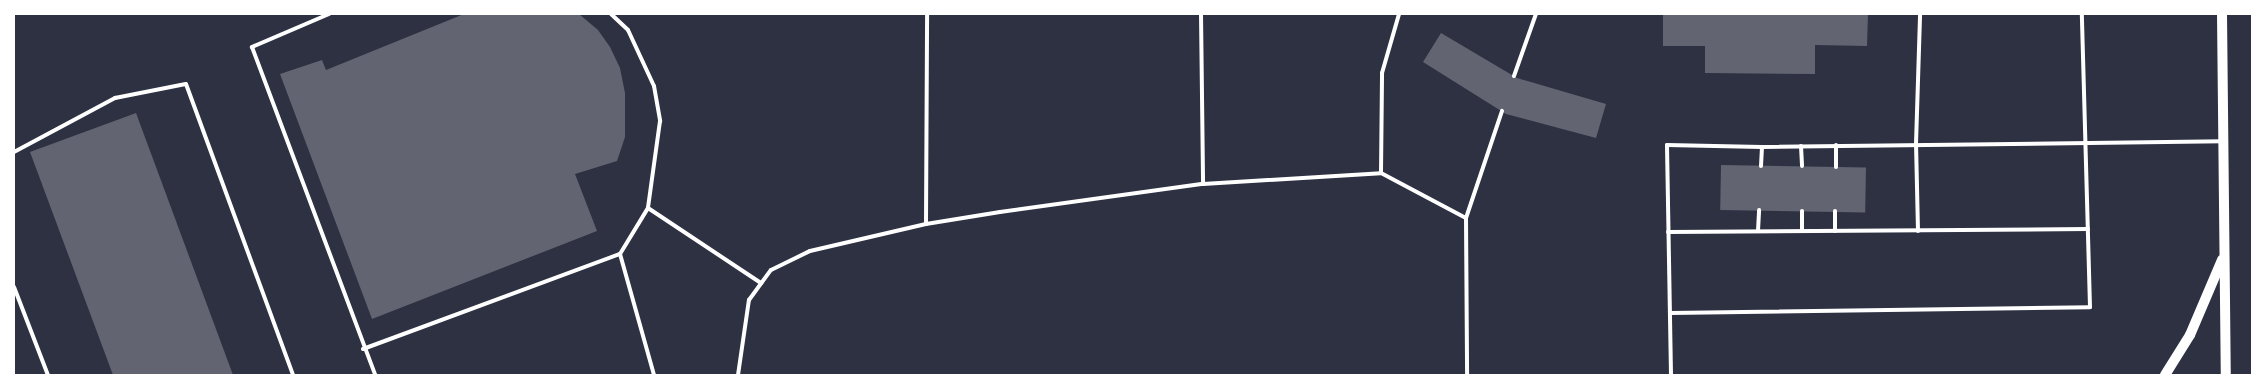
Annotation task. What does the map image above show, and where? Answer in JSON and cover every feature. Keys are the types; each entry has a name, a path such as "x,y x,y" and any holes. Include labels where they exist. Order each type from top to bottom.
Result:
{"main road":[{"path":"2222,14 2223,257 2226,375"},
{"path":"2165,375 2190,335 2223,257"}],"lane":[{"path":"329,14 252,47 363,349 375,375"},
{"path":"363,349 620,254 648,208 660,120 654,86 628,30 611,14"},
{"path":"926,224 927,14"},
{"path":"1201,14 1202,184"},
{"path":"1381,172 1382,73 1399,14"},
{"path":"1514,76 1536,14"},
{"path":"1918,230 1916,144 1920,14"},
{"path":"1670,313 2090,307 2082,14"},
{"path":"14,152 115,98 186,84 292,375"},
{"path":"1467,375 1466,218 1502,111"},
{"path":"1671,375 1667,145 1836,146 2223,141"},
{"path":"1761,166 1762,146"},
{"path":"1801,146 1802,166"},
{"path":"1836,146 1836,166"},
{"path":"738,375 749,300 771,270 810,251 926,224 1202,184 1381,172 1466,218"},
{"path":"648,208 761,283"},
{"path":"1758,231 1759,210"},
{"path":"1802,211 1802,231"},
{"path":"1835,211 1835,231"},
{"path":"1668,232 2088,229"},
{"path":"620,254 654,375"},
{"path":"14,287 48,375"}],"building":[{"path":"464,14 579,14 598,30 610,47 620,68 625,93 625,137 617,161 575,174 597,231 372,319 280,74 322,60 326,70"},
{"path":"1663,14 1868,14 1867,46 1815,45 1815,74 1705,73 1705,46 1663,46"},
{"path":"1441,33 1517,78 1606,104 1596,138 1506,114 1423,62"},
{"path":"136,113 233,375 113,375 30,152"},
{"path":"1721,165 1866,168 1865,213 1720,210"}]}
